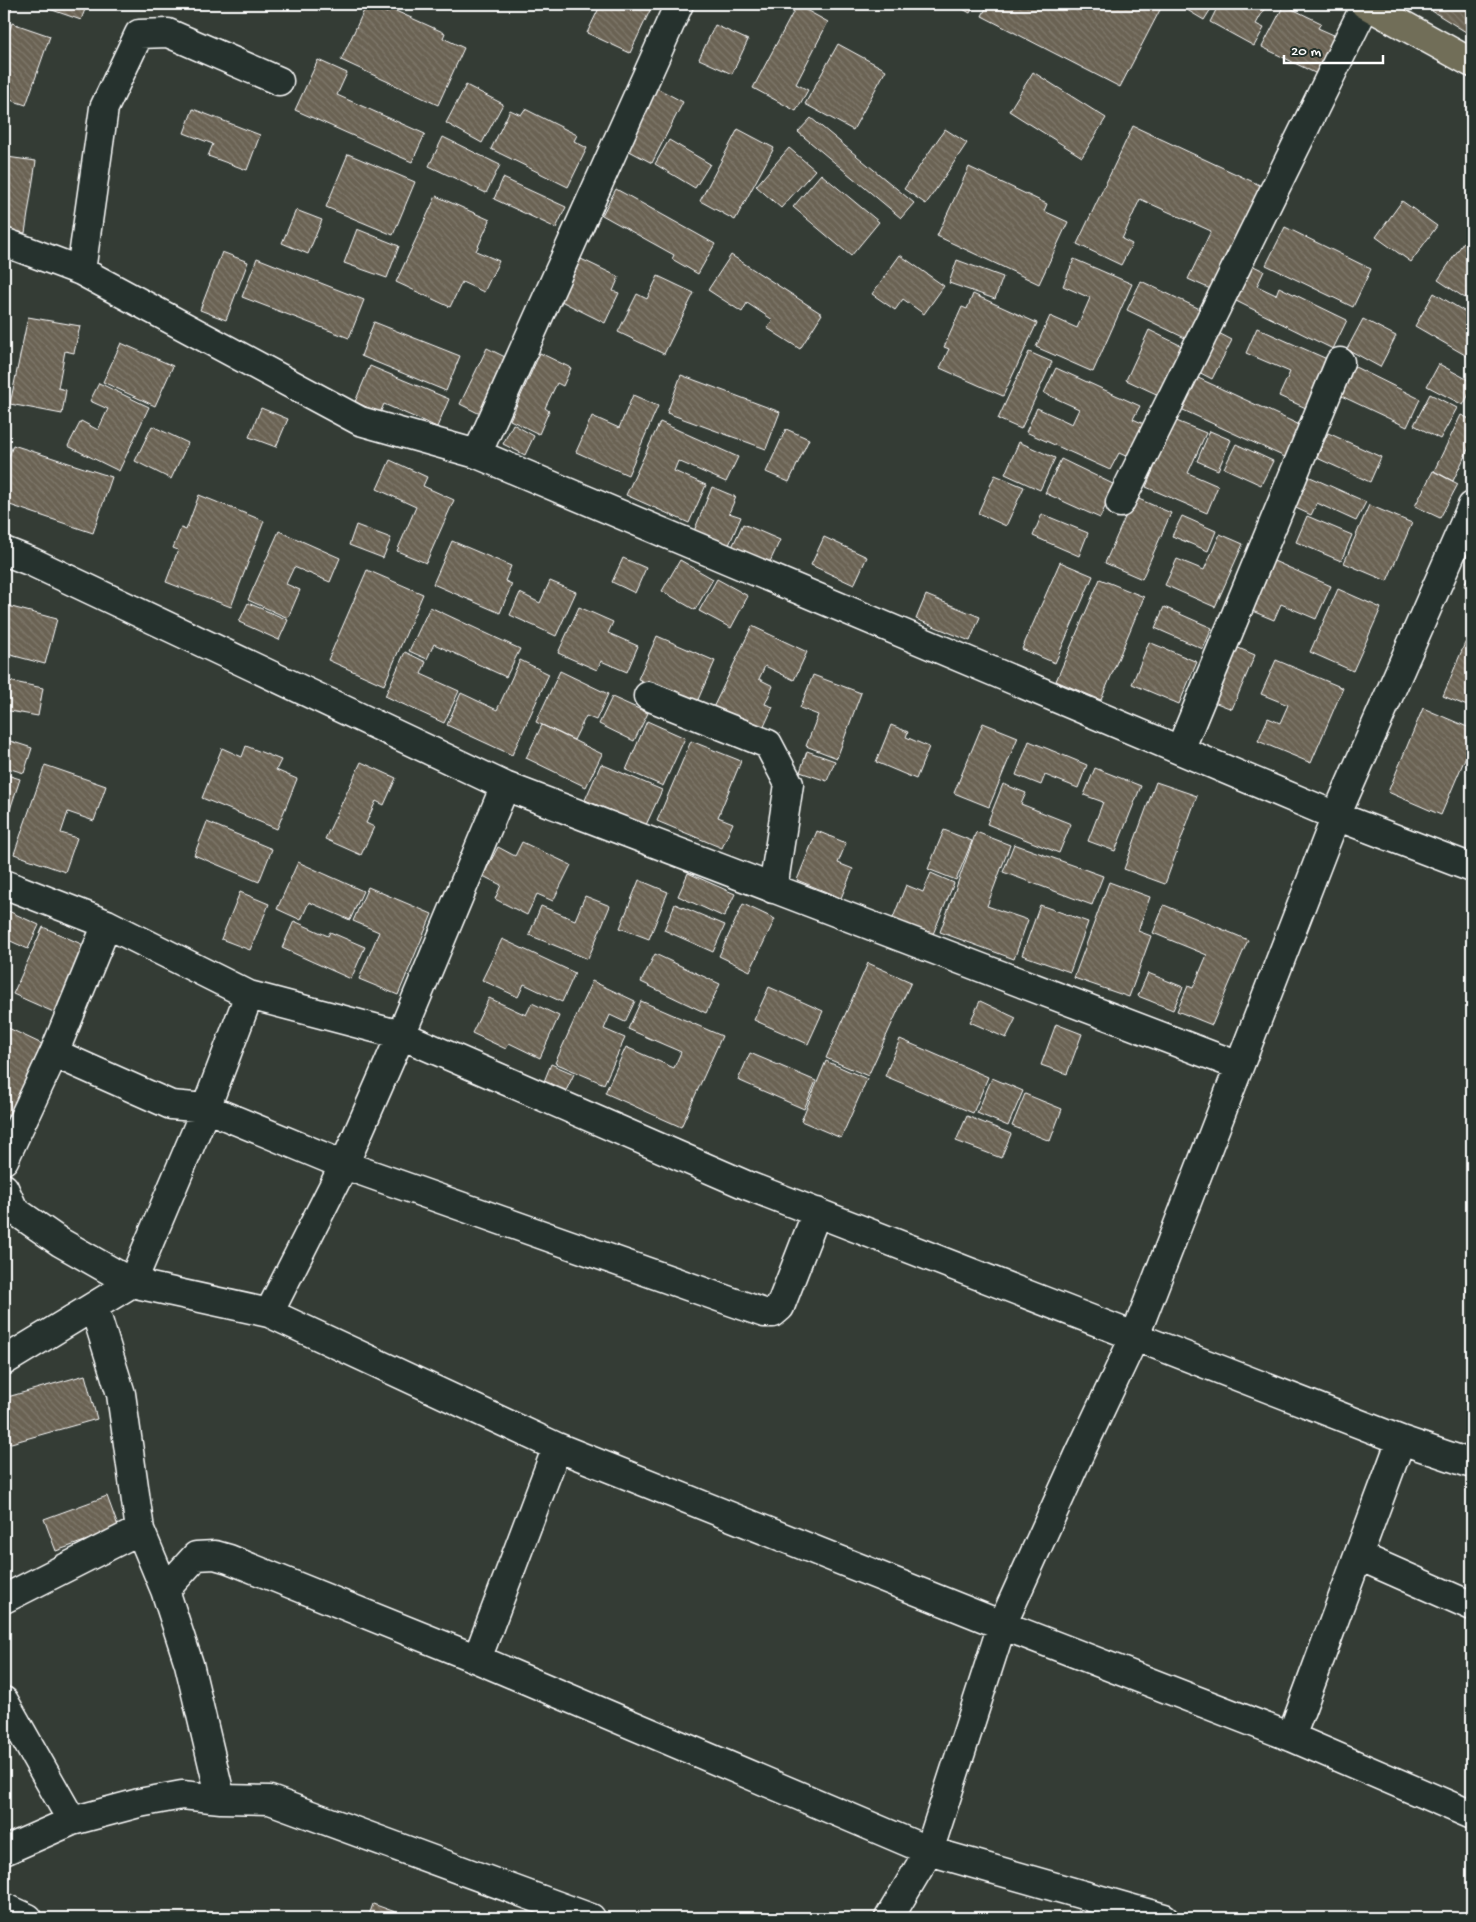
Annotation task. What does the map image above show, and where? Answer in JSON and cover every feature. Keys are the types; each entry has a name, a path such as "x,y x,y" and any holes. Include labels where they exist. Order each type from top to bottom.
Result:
{"main road":[{"path":"1365,4 1472,63"}],"street":[{"path":"477,454 679,4"},
{"path":"1120,503 1365,4"},
{"path":"81,271 104,108 139,34 168,32 279,81"},
{"path":"4,242 81,271 360,421 477,454 1336,816 1472,868"},
{"path":"1180,750 1340,362"},
{"path":"889,1918 929,1851 1002,1625 1135,1336 1336,816 1472,506"},
{"path":"4,551 32,562 505,786 1239,1066"},
{"path":"648,696 768,744 789,784 773,888"},
{"path":"269,1313 344,1164 401,1036 505,786"},
{"path":"4,884 107,924 249,995 401,1036 746,1184 1402,1440 1472,1464"},
{"path":"4,1160 54,1053 107,924"},
{"path":"4,1361 132,1283 206,1108 249,995"},
{"path":"54,1053 171,1104 206,1108 344,1164 764,1313 773,1313 780,1307 817,1212"},
{"path":"4,1188 14,1210 60,1242 132,1283 269,1313 557,1447 1002,1625 1291,1737 1472,1815"},
{"path":"94,1307 121,1394 140,1530 165,1590 189,1664 221,1799"},
{"path":"1291,1737 1402,1440"},
{"path":"478,1659 557,1447"},
{"path":"4,1599 140,1530"},
{"path":"165,1590 196,1556 215,1555 229,1559 478,1659 929,1851 1164,1918"},
{"path":"1359,1556 1472,1606"},
{"path":"4,1701 72,1821"},
{"path":"4,1851 72,1821 138,1803 182,1795 221,1799 270,1800 591,1918"},
{"path":"4,1907 28,1918"}],"building":[{"path":"4,4 13,4 4,29"},
{"path":"35,4 87,4 81,20"},
{"path":"367,4 387,13 389,8 445,33 443,38 464,48 438,105 341,60"},
{"path":"601,4 653,4 630,53 587,33"},
{"path":"954,4 975,4 970,13"},
{"path":"988,4 1157,4 1162,6 1120,87 982,16"},
{"path":"1177,4 1214,4 1204,20"},
{"path":"1219,4 1267,4 1256,24 1264,28 1254,46 1210,22"},
{"path":"1436,4 1472,4 1472,21 1466,32 1432,11"},
{"path":"797,5 828,22 796,84 808,90 796,111 753,88"},
{"path":"1284,5 1321,23 1318,28 1336,36 1317,74 1262,47"},
{"path":"12,23 50,36 26,105 4,98 4,46"},
{"path":"715,25 748,40 732,74 699,59"},
{"path":"838,44 886,70 853,130 805,104"},
{"path":"318,60 347,73 337,95 425,134 412,162 295,110"},
{"path":"1033,72 1106,118 1082,157 1009,111"},
{"path":"466,85 503,104 482,143 446,123"},
{"path":"651,85 683,102 652,163 620,146"},
{"path":"193,109 260,135 247,170 208,156 213,144 184,133"},
{"path":"525,109 577,135 574,141 587,148 568,187 491,149 510,110 521,115"},
{"path":"811,118 914,203 901,218 798,132"},
{"path":"1133,126 1264,187 1215,291 1188,279 1211,231 1140,199 1122,239 1132,244 1121,265 1077,244"},
{"path":"738,129 774,148 735,220 700,201"},
{"path":"945,129 967,143 926,204 904,189"},
{"path":"443,137 500,165 486,193 429,166"},
{"path":"669,140 710,164 695,188 655,164"},
{"path":"789,148 815,170 781,208 756,186"},
{"path":"348,154 415,182 393,235 326,207"},
{"path":"7,157 36,161 25,233 4,230 4,178"},
{"path":"969,167 1047,204 1044,211 1068,222 1039,284 937,236"},
{"path":"821,174 879,222 851,256 793,207"},
{"path":"503,178 566,207 556,228 494,199"},
{"path":"616,189 715,244 698,274 672,259 674,255 602,215"},
{"path":"436,196 490,220 476,251 499,261 484,292 462,282 450,307 396,282"},
{"path":"1402,201 1437,226 1411,262 1376,237"},
{"path":"296,210 322,220 308,254 282,243"},
{"path":"1285,227 1371,269 1353,307 1266,265"},
{"path":"357,229 399,246 387,278 344,263"},
{"path":"1465,240 1472,245 1472,272 1468,278 1472,281 1472,286 1465,298 1438,280"},
{"path":"222,252 248,262 226,320 200,310"},
{"path":"731,255 822,314 800,349 767,328 773,320 747,303 742,312 708,290"},
{"path":"900,255 944,286 924,314 903,299 895,310 872,294"},
{"path":"257,258 364,300 349,338 242,297"},
{"path":"581,259 619,277 613,291 619,293 605,323 561,301"},
{"path":"1074,259 1132,284 1093,372 1036,347 1050,316 1077,328 1090,298 1063,286"},
{"path":"957,260 1003,277 995,299 949,283"},
{"path":"1243,261 1264,271 1257,286 1276,295 1279,287 1347,320 1333,349 1226,296"},
{"path":"658,276 694,293 664,354 618,332 637,294 647,299"},
{"path":"1141,281 1202,310 1187,339 1127,310"},
{"path":"1434,293 1472,316 1472,359 1415,326"},
{"path":"973,294 1037,323 1003,396 940,368 949,349 944,347 962,307 967,309"},
{"path":"28,317 80,326 74,353 65,351 58,388 66,390 62,414 10,404"},
{"path":"1363,319 1396,336 1380,367 1347,349"},
{"path":"374,322 460,356 446,391 361,356"},
{"path":"1257,328 1327,359 1306,408 1279,396 1290,372 1246,353"},
{"path":"1211,329 1232,340 1212,379 1191,368"},
{"path":"1149,330 1186,348 1163,397 1126,380"},
{"path":"121,343 173,366 155,406 103,382"},
{"path":"487,348 509,359 482,415 460,404"},
{"path":"1029,352 1052,362 1021,429 998,419"},
{"path":"540,353 571,368 563,386 557,383 545,408 549,411 539,434 510,420"},
{"path":"1349,364 1420,399 1407,427 1335,393"},
{"path":"1439,364 1472,382 1472,389 1463,405 1427,386"},
{"path":"370,366 449,399 437,427 384,404 380,413 355,402"},
{"path":"1056,368 1140,406 1133,419 1144,424 1128,457 1119,453 1110,470 1026,432 1037,408 1072,424 1079,409 1044,393"},
{"path":"681,375 780,412 766,449 667,413"},
{"path":"1196,377 1302,426 1287,458 1181,409"},
{"path":"99,383 149,407 119,471 68,446 81,421 98,430 108,409 90,401"},
{"path":"1430,394 1457,408 1440,439 1414,425"},
{"path":"633,395 658,406 628,475 576,452 592,416 619,428"},
{"path":"261,408 288,419 276,447 249,437"},
{"path":"1461,415 1472,420 1472,441 1453,481 1434,471"},
{"path":"1174,420 1206,433 1188,473 1218,486 1207,513 1146,487"},
{"path":"660,422 738,457 726,482 678,461 674,471 706,485 689,523 626,495"},
{"path":"513,424 534,436 525,455 503,444"},
{"path":"152,426 188,443 171,479 135,461"},
{"path":"786,429 809,439 789,482 766,472"},
{"path":"1210,431 1231,440 1218,470 1197,461"},
{"path":"1328,433 1381,457 1370,482 1317,458"},
{"path":"1019,442 1055,458 1040,490 1005,474"},
{"path":"1236,444 1273,461 1261,485 1224,468"},
{"path":"13,445 112,477 93,533 4,503 4,471"},
{"path":"1061,459 1115,485 1100,518 1045,493"},
{"path":"390,460 427,477 423,486 454,500 426,563 397,551 416,507 377,489"},
{"path":"1433,471 1458,484 1440,518 1415,506"},
{"path":"1299,472 1366,502 1356,521 1317,503 1311,515 1285,503"},
{"path":"995,475 1024,487 1006,526 978,513"},
{"path":"712,487 736,497 729,513 741,517 729,545 694,531"},
{"path":"199,495 264,521 231,607 166,582 178,550 173,548 181,528 186,530"},
{"path":"1134,497 1171,513 1142,579 1105,563"},
{"path":"1369,505 1412,523 1387,581 1344,563"},
{"path":"1042,514 1088,533 1079,556 1033,536"},
{"path":"1182,516 1216,531 1208,551 1172,536"},
{"path":"1307,516 1352,535 1341,561 1296,542"},
{"path":"743,524 780,540 769,564 732,547"},
{"path":"356,525 391,538 383,558 349,545"},
{"path":"279,531 340,558 330,582 294,567 286,584 300,590 288,618 248,600"},
{"path":"1220,534 1243,544 1215,607 1165,585 1177,559 1204,570"},
{"path":"824,537 867,557 854,585 811,565"},
{"path":"452,541 511,566 505,581 512,584 500,613 433,584"},
{"path":"623,558 646,568 635,593 612,582"},
{"path":"1267,558 1331,586 1316,619 1281,604 1274,620 1245,608"},
{"path":"680,560 713,579 695,610 662,591"},
{"path":"1060,562 1093,576 1055,663 1022,649"},
{"path":"1472,568 1472,590 1464,586"},
{"path":"367,570 423,594 384,685 328,660"},
{"path":"717,579 748,596 731,628 699,611"},
{"path":"1100,579 1144,597 1101,700 1056,681"},
{"path":"550,581 576,592 556,636 510,615 520,593 540,603"},
{"path":"1338,589 1381,608 1353,671 1310,652"},
{"path":"926,595 980,617 970,641 916,619"},
{"path":"248,603 288,620 279,640 239,622"},
{"path":"4,605 57,619 45,664 7,654 4,660"},
{"path":"430,607 520,649 506,677 434,644 427,659 409,651"},
{"path":"579,607 613,622 608,633 638,646 627,672 601,661 597,670 558,653"},
{"path":"1164,607 1212,628 1203,649 1155,628"},
{"path":"752,626 807,652 794,680 765,666 759,679 773,686 765,704 773,707 760,735 711,712"},
{"path":"1472,626 1472,708 1443,696"},
{"path":"657,636 715,661 696,704 638,679"},
{"path":"1149,642 1197,662 1179,704 1132,684"},
{"path":"1229,644 1255,655 1232,709 1206,699"},
{"path":"405,652 426,662 421,674 459,691 444,723 385,696"},
{"path":"520,660 549,674 512,755 447,725 461,693 497,710"},
{"path":"1276,660 1343,688 1311,763 1258,741 1268,718 1280,723 1288,705 1261,694"},
{"path":"560,671 608,694 596,720 586,716 574,740 536,722"},
{"path":"813,675 861,693 837,758 806,746 818,715 800,708"},
{"path":"4,680 43,688 38,716 4,710"},
{"path":"612,697 648,713 634,741 599,724"},
{"path":"1423,708 1472,729 1472,742 1441,815 1388,792"},
{"path":"647,721 685,738 663,786 626,770"},
{"path":"983,723 1018,737 989,807 954,793"},
{"path":"542,725 602,754 586,787 526,758"},
{"path":"891,725 908,732 906,737 929,747 916,779 876,762"},
{"path":"4,739 32,748 24,773 4,767"},
{"path":"691,741 741,761 718,817 733,823 722,848 657,821"},
{"path":"1029,741 1087,765 1078,788 1045,775 1041,785 1016,775"},
{"path":"246,746 281,760 276,770 297,779 277,829 202,798 222,748 242,757"},
{"path":"807,751 835,761 827,781 800,772"},
{"path":"361,762 396,778 384,805 376,801 366,823 374,827 361,855 325,839"},
{"path":"601,764 662,790 646,825 585,800"},
{"path":"45,765 106,786 94,821 68,812 61,833 77,838 65,872 14,854"},
{"path":"1095,768 1141,786 1115,851 1088,841 1103,802 1084,795"},
{"path":"4,774 20,779 4,828"},
{"path":"1156,782 1197,796 1165,884 1124,869"},
{"path":"1003,784 1026,793 1021,804 1071,824 1059,853 987,824"},
{"path":"207,822 272,849 259,882 194,855"},
{"path":"944,830 972,841 956,880 928,869"},
{"path":"817,831 846,843 838,863 853,869 841,898 797,880"},
{"path":"976,832 1010,845 987,906 1028,920 1014,959 940,932"},
{"path":"522,842 571,865 553,901 537,894 527,915 495,899 501,885 483,876 498,847 515,856"},
{"path":"1014,844 1103,876 1092,905 1003,872"},
{"path":"298,862 363,891 350,920 309,902 301,920 277,909"},
{"path":"688,873 735,894 724,917 678,896"},
{"path":"931,873 954,883 931,939 891,923 906,885 923,892"},
{"path":"639,880 668,892 649,939 620,928"},
{"path":"1109,882 1150,897 1138,931 1151,936 1129,997 1074,978"},
{"path":"368,887 432,914 398,995 359,979 379,932 353,921"},
{"path":"240,892 269,904 250,950 221,939"},
{"path":"585,896 610,906 588,959 529,935 541,906 575,920"},
{"path":"675,904 725,925 713,952 664,930"},
{"path":"743,904 775,919 750,971 719,956"},
{"path":"1040,905 1088,922 1070,972 1022,955"},
{"path":"1164,905 1248,940 1212,1025 1177,1011 1188,986 1193,988 1207,955 1153,933"},
{"path":"4,909 39,925 28,949 4,938"},
{"path":"294,921 328,936 330,932 365,947 351,979 282,948"},
{"path":"43,927 88,947 58,1014 13,994"},
{"path":"502,939 575,973 562,1002 524,984 518,997 482,980"},
{"path":"655,954 720,984 706,1013 641,982"},
{"path":"868,963 911,982 868,1076 826,1058"},
{"path":"1148,973 1183,987 1173,1010 1138,996"},
{"path":"592,981 635,1001 625,1022 610,1015 604,1029 625,1038 604,1084 555,1063"},
{"path":"769,987 823,1011 808,1044 754,1020"},
{"path":"489,998 526,1015 532,1003 559,1016 540,1058 509,1043 506,1049 472,1033"},
{"path":"641,1001 722,1036 681,1127 605,1093 626,1047 674,1068 681,1052 628,1029"},
{"path":"980,1001 1016,1018 1006,1038 970,1022"},
{"path":"1056,1024 1082,1034 1067,1074 1041,1065"},
{"path":"4,1026 42,1044 9,1115 4,1112"},
{"path":"900,1039 988,1077 973,1113 885,1076"},
{"path":"750,1053 816,1081 804,1109 738,1080"},
{"path":"826,1061 867,1079 841,1138 801,1121"},
{"path":"551,1064 574,1074 565,1093 543,1084"},
{"path":"992,1078 1023,1091 1008,1126 977,1113"},
{"path":"1025,1094 1062,1109 1050,1141 1012,1126"},
{"path":"967,1116 1011,1134 1001,1158 956,1141"},
{"path":"1472,1276 1472,1294 1466,1291"},
{"path":"85,1375 97,1419 4,1445 4,1398"},
{"path":"107,1496 119,1529 56,1551 44,1519"},
{"path":"373,1904 412,1918 368,1918"}]}
